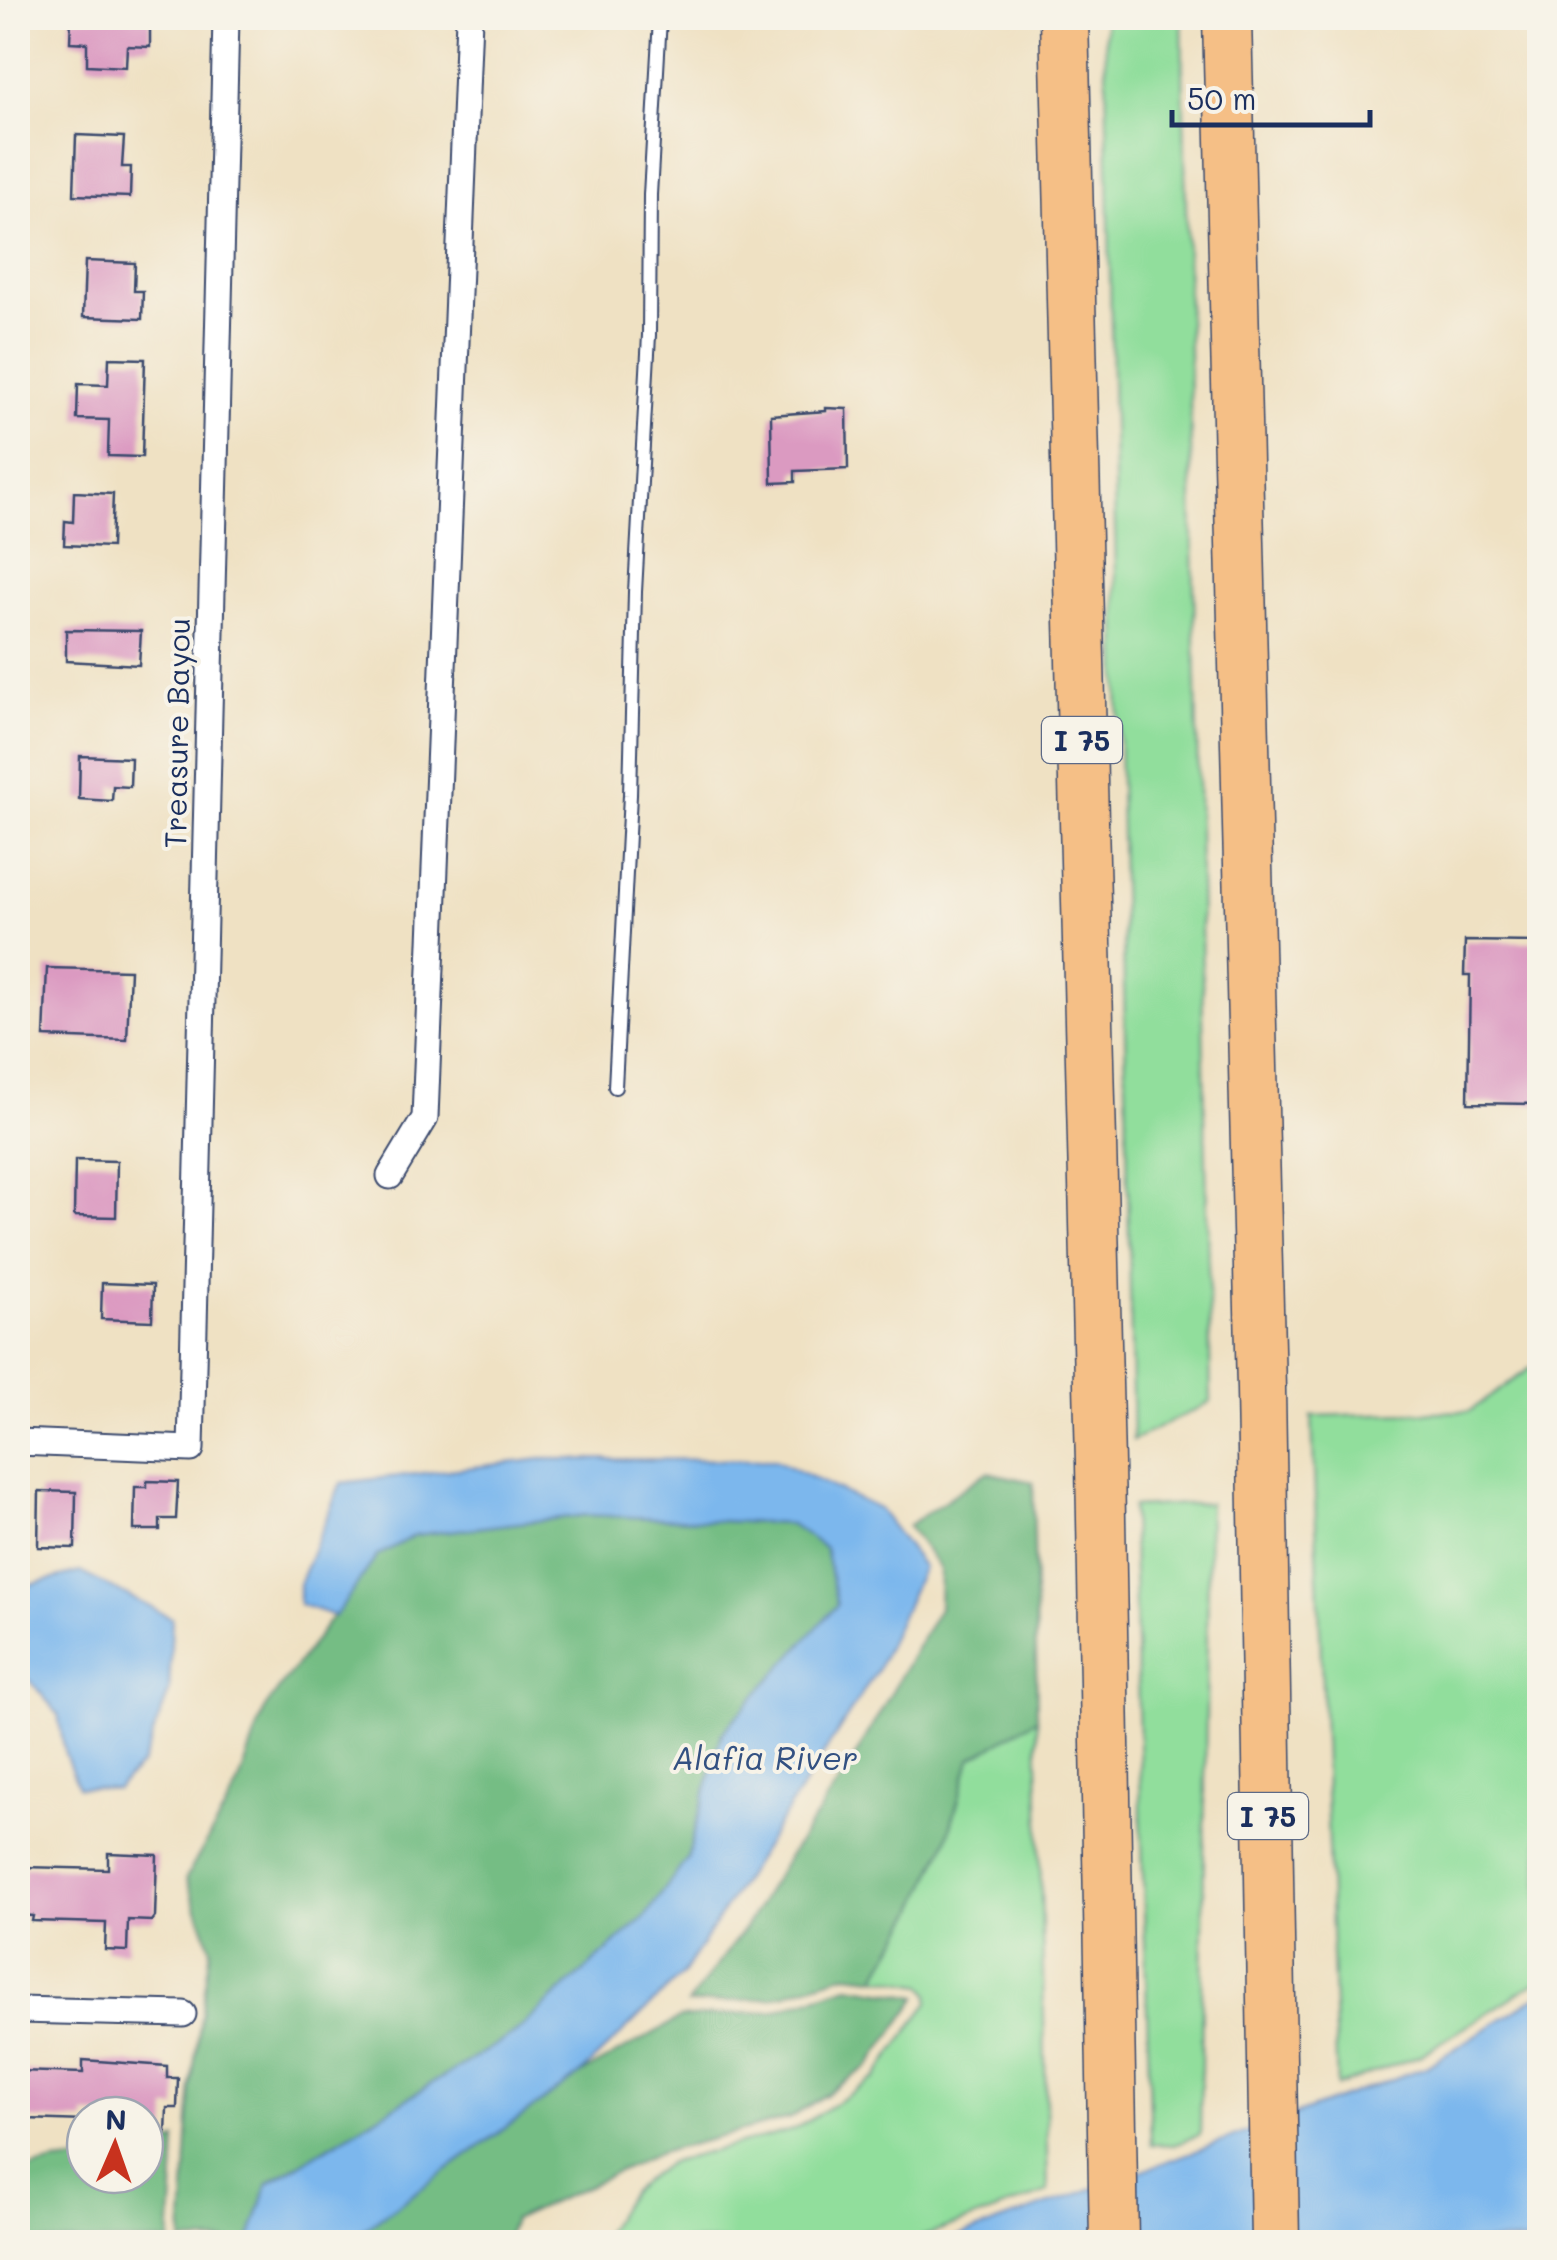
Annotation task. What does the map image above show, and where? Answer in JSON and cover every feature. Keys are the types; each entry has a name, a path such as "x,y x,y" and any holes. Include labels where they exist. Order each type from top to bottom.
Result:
{"highway":[{"name":"I 75","path":"1064,18 1100,1462 1114,2242"},
{"name":"I 75","path":"1227,18 1261,1389 1275,2242"}],"street":[{"name":"Treasure Bayou","path":"18,1442 191,1449 226,18"},
{"path":"390,1176 425,1118 469,18"},
{"path":"18,2010 183,2014"}],"lane":[{"path":"615,1088 660,18"}],"green space":[{"path":"1105,18 1182,18 1211,1402 1133,1440"},
{"path":"1539,1362 1539,1980 1421,2055 1337,2086 1312,1416 1470,1411"},
{"path":"987,1472 1033,1482 1037,1719 970,1759 947,1840 915,1911 876,1977 846,1974 771,1998 688,2004 747,1925 848,1769 939,1608 940,1569 908,1526"},
{"path":"1209,1503 1200,2135 1174,2145 1151,2144 1132,1507"},
{"path":"587,1515 792,1524 825,1548 838,1605 722,1733 687,1859 645,1917 515,2033 268,2183 249,2242 182,2242 191,2086 211,1948 186,1878 237,1788 265,1708 377,1556 415,1535"},
{"path":"1037,1719 1048,2192 908,2242 599,2242 631,2191 668,2163 793,2130 875,2078 929,2002 923,1985 876,1977 915,1911 947,1840 970,1759"},
{"path":"849,1986 918,1997 869,2066 790,2118 659,2153 513,2220 505,2242 355,2242 359,2233 579,2075 681,2018 773,2011"},
{"path":"176,2140 170,2242 18,2242 18,2172 65,2162 65,2195 165,2195 165,2145"}],"water":[{"name":"Alafia River","path":"542,1459 775,1460 879,1509 923,1567 877,1670 683,1974 579,2075 359,2233 355,2242 249,2242 268,2184 515,2033 645,1917 687,1859 722,1733 837,1605 825,1548 791,1524 587,1515 415,1535 377,1556 335,1616 299,1604 299,1584 341,1483"},
{"path":"80,1572 172,1618 169,1692 142,1764 116,1789 78,1787 65,1754 58,1714 28,1678 18,1675 18,1588"},
{"path":"1539,1995 1539,2242 945,2242 1426,2067"}],"building":[{"path":"71,18 150,18 150,47 127,46 126,67 87,65 87,43 70,42"},
{"path":"76,135 124,137 122,167 131,167 130,197 74,195"},
{"path":"85,261 135,263 134,291 143,291 142,319 83,317"},
{"path":"109,358 145,359 142,457 108,456 109,420 77,419 78,384 108,385"},
{"path":"847,409 848,469 795,471 795,482 772,483 771,415"},
{"path":"74,492 113,494 111,547 64,545 65,521 73,522"},
{"path":"66,630 141,631 139,665 66,661"},
{"path":"80,756 131,758 130,787 113,786 112,801 79,799"},
{"path":"1465,941 1540,942 1540,1104 1468,1103 1470,975 1464,975"},
{"path":"47,968 130,970 127,1040 44,1037"},
{"path":"75,1160 117,1161 116,1217 74,1216"},
{"path":"102,1283 153,1285 152,1321 101,1319"},
{"path":"147,1481 178,1482 176,1519 160,1519 160,1530 134,1530 135,1487 147,1487"},
{"path":"39,1491 76,1492 75,1548 38,1547"},
{"path":"108,1853 157,1855 155,1917 152,1921 128,1920 127,1951 105,1950 106,1923 32,1921 33,1916 18,1915 18,1882 23,1882 24,1867 108,1869"},
{"path":"83,2060 167,2066 167,2078 178,2078 177,2108 167,2108 166,2135 165,2095 65,2095 65,2120 27,2119 28,2105 18,2105 18,2071 83,2073"}]}
